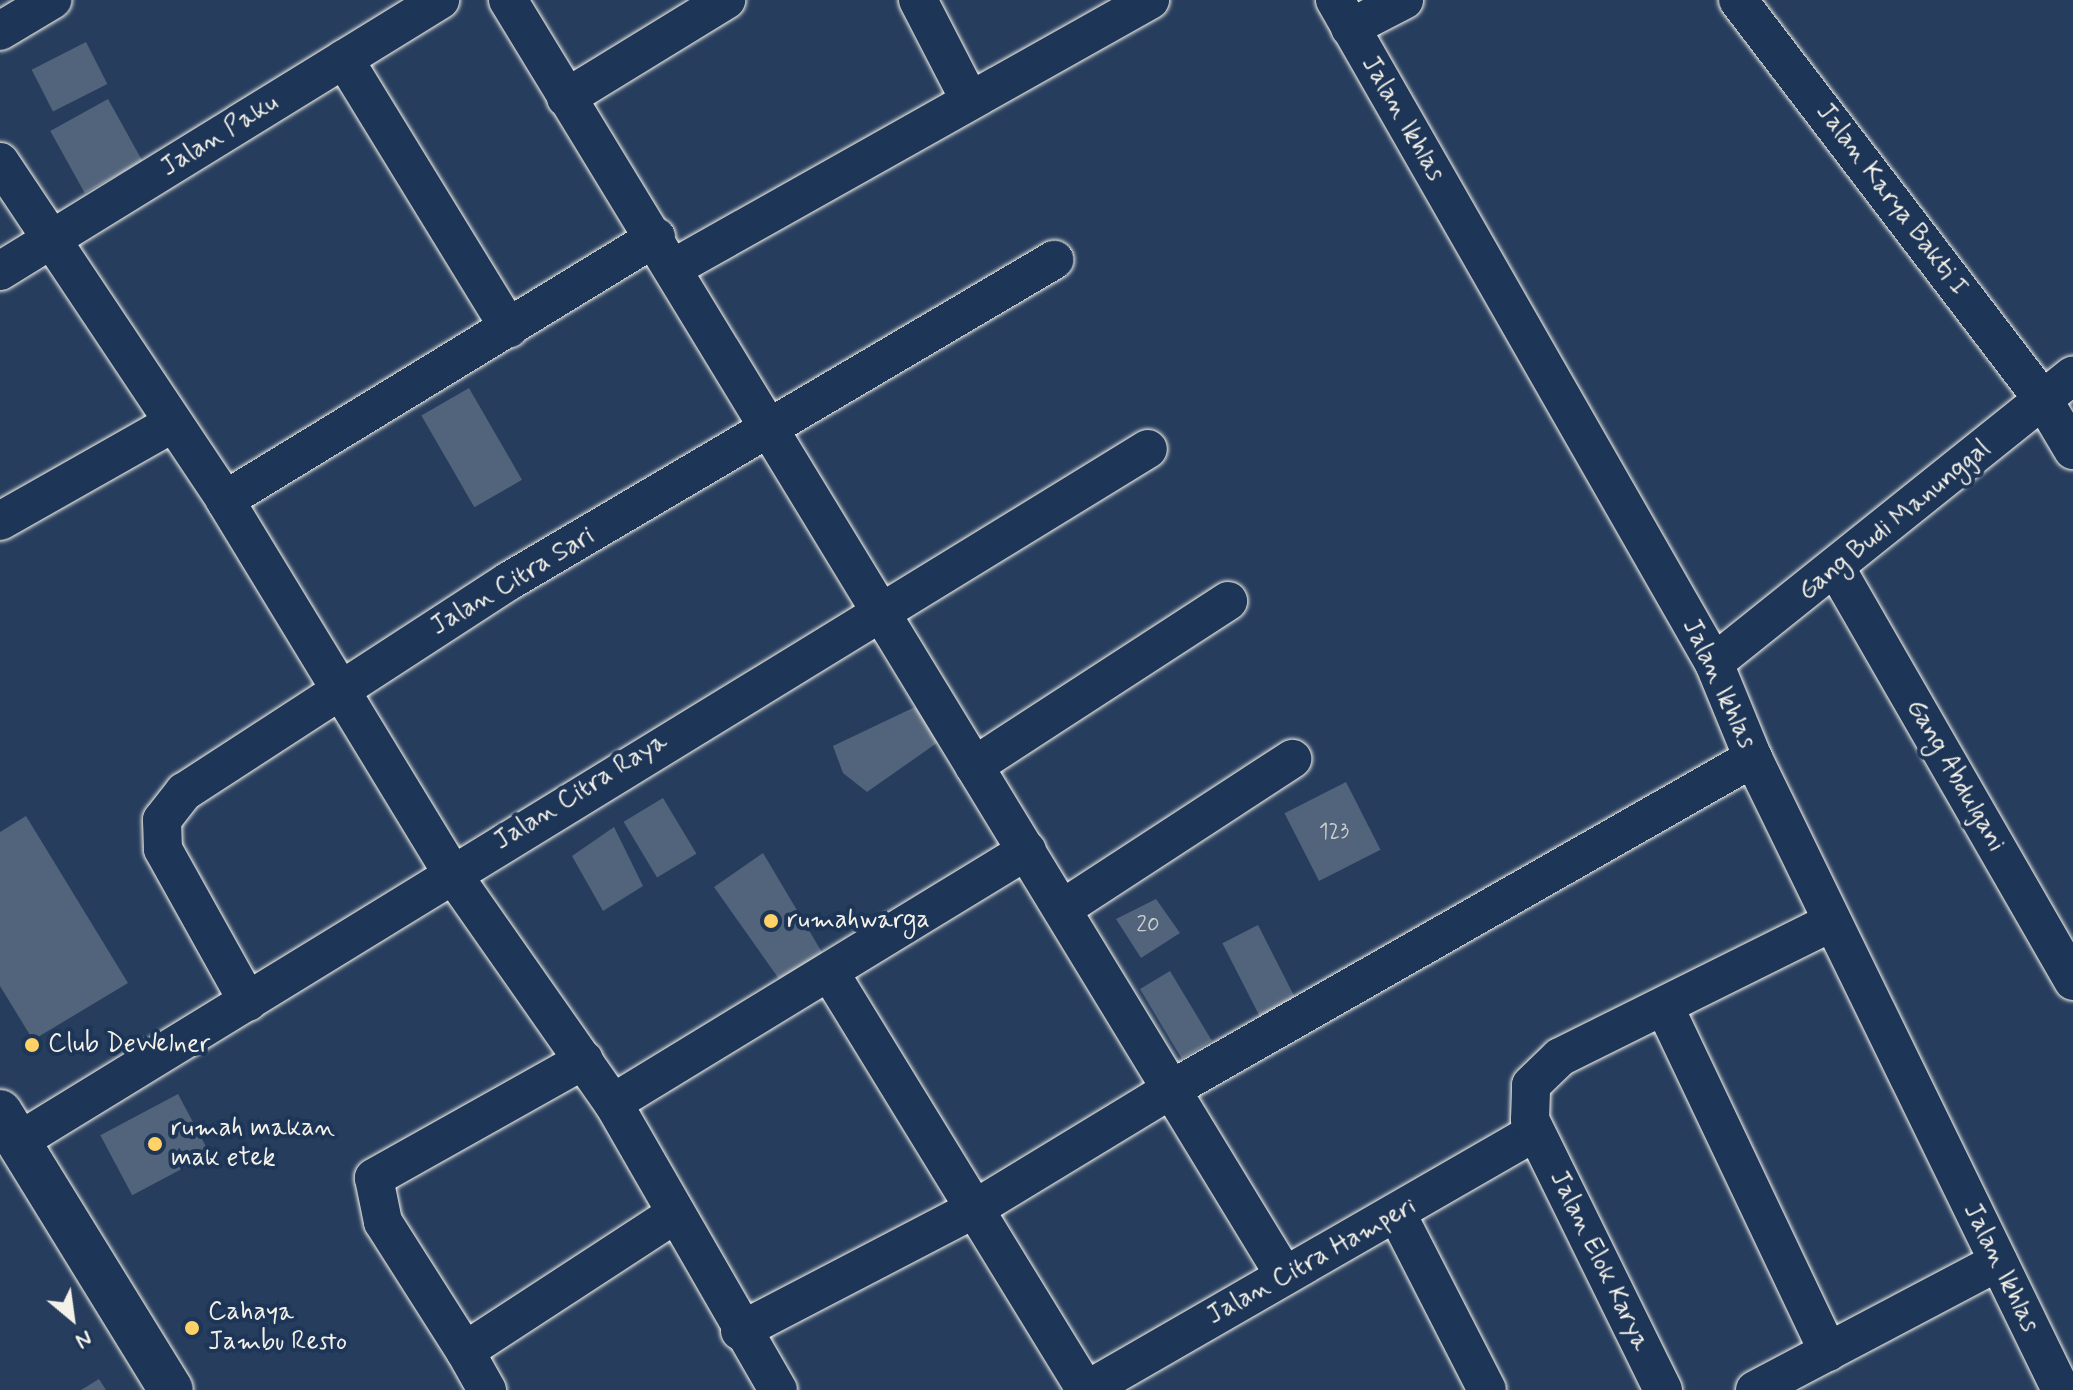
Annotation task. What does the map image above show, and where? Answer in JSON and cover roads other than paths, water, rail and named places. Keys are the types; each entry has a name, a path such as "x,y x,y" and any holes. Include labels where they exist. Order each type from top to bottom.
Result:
{"street":[{"path":"0,31 52,0"},
{"name":"Jalan Paku","path":"0,271 440,0"},
{"path":"508,0 566,98 665,252 876,611 1027,850 1283,1273"},
{"path":"566,98 726,0"},
{"path":"918,0 968,97"},
{"path":"225,500 509,328 968,97 1150,0"},
{"path":"1343,14 1404,0"},
{"name":"Jalan Karya Bakti I","path":"1738,0 2044,401 2073,450"},
{"name":"Jalan Ikhlas","path":"1343,14 1714,663 1753,758 2061,1390"},
{"path":"344,59 509,328"},
{"path":"0,162 225,500 451,872 613,1103 769,1387"},
{"name":"Jalan Citra Sari","path":"248,1002 163,849 162,820 184,792 509,581 770,431 1054,260"},
{"name":"Gang Budi Manunggal","path":"1714,663 1837,570 2073,375"},
{"path":"0,521 173,423"},
{"name":"Jalan Citra Raya","path":"10,1126 248,1002 451,872 876,611 1148,449"},
{"name":"Gang Abdulgani","path":"1837,570 2073,981"},
{"path":"974,766 1228,601"},
{"path":"740,1331 976,1208 1170,1090 1753,758"},
{"path":"1062,909 1292,759"},
{"path":"613,1103 1027,850"},
{"path":"1535,1132 1531,1085 1560,1057 1832,922"},
{"path":"830,973 1086,1390"},
{"path":"1664,1006 1828,1352"},
{"path":"487,1390 383,1222 374,1178 584,1060"},
{"path":"10,1126 171,1390"},
{"name":"Jalan Citra Hamperi","path":"1086,1390 1283,1273 1398,1216 1535,1132"},
{"name":"Jalan Elok Karya","path":"1535,1132 1663,1390"},
{"path":"465,1351 674,1215"},
{"path":"1398,1216 1487,1390"},
{"path":"1755,1390 1998,1262"}],"place":[{"name":"rumahwarga","path":"771,921"},
{"name":"Club DeWelner","path":"32,1045"},
{"name":"rumah makan mak etek","path":"155,1144"},
{"name":"Cahaya Jambu Resto","path":"192,1328"}]}
